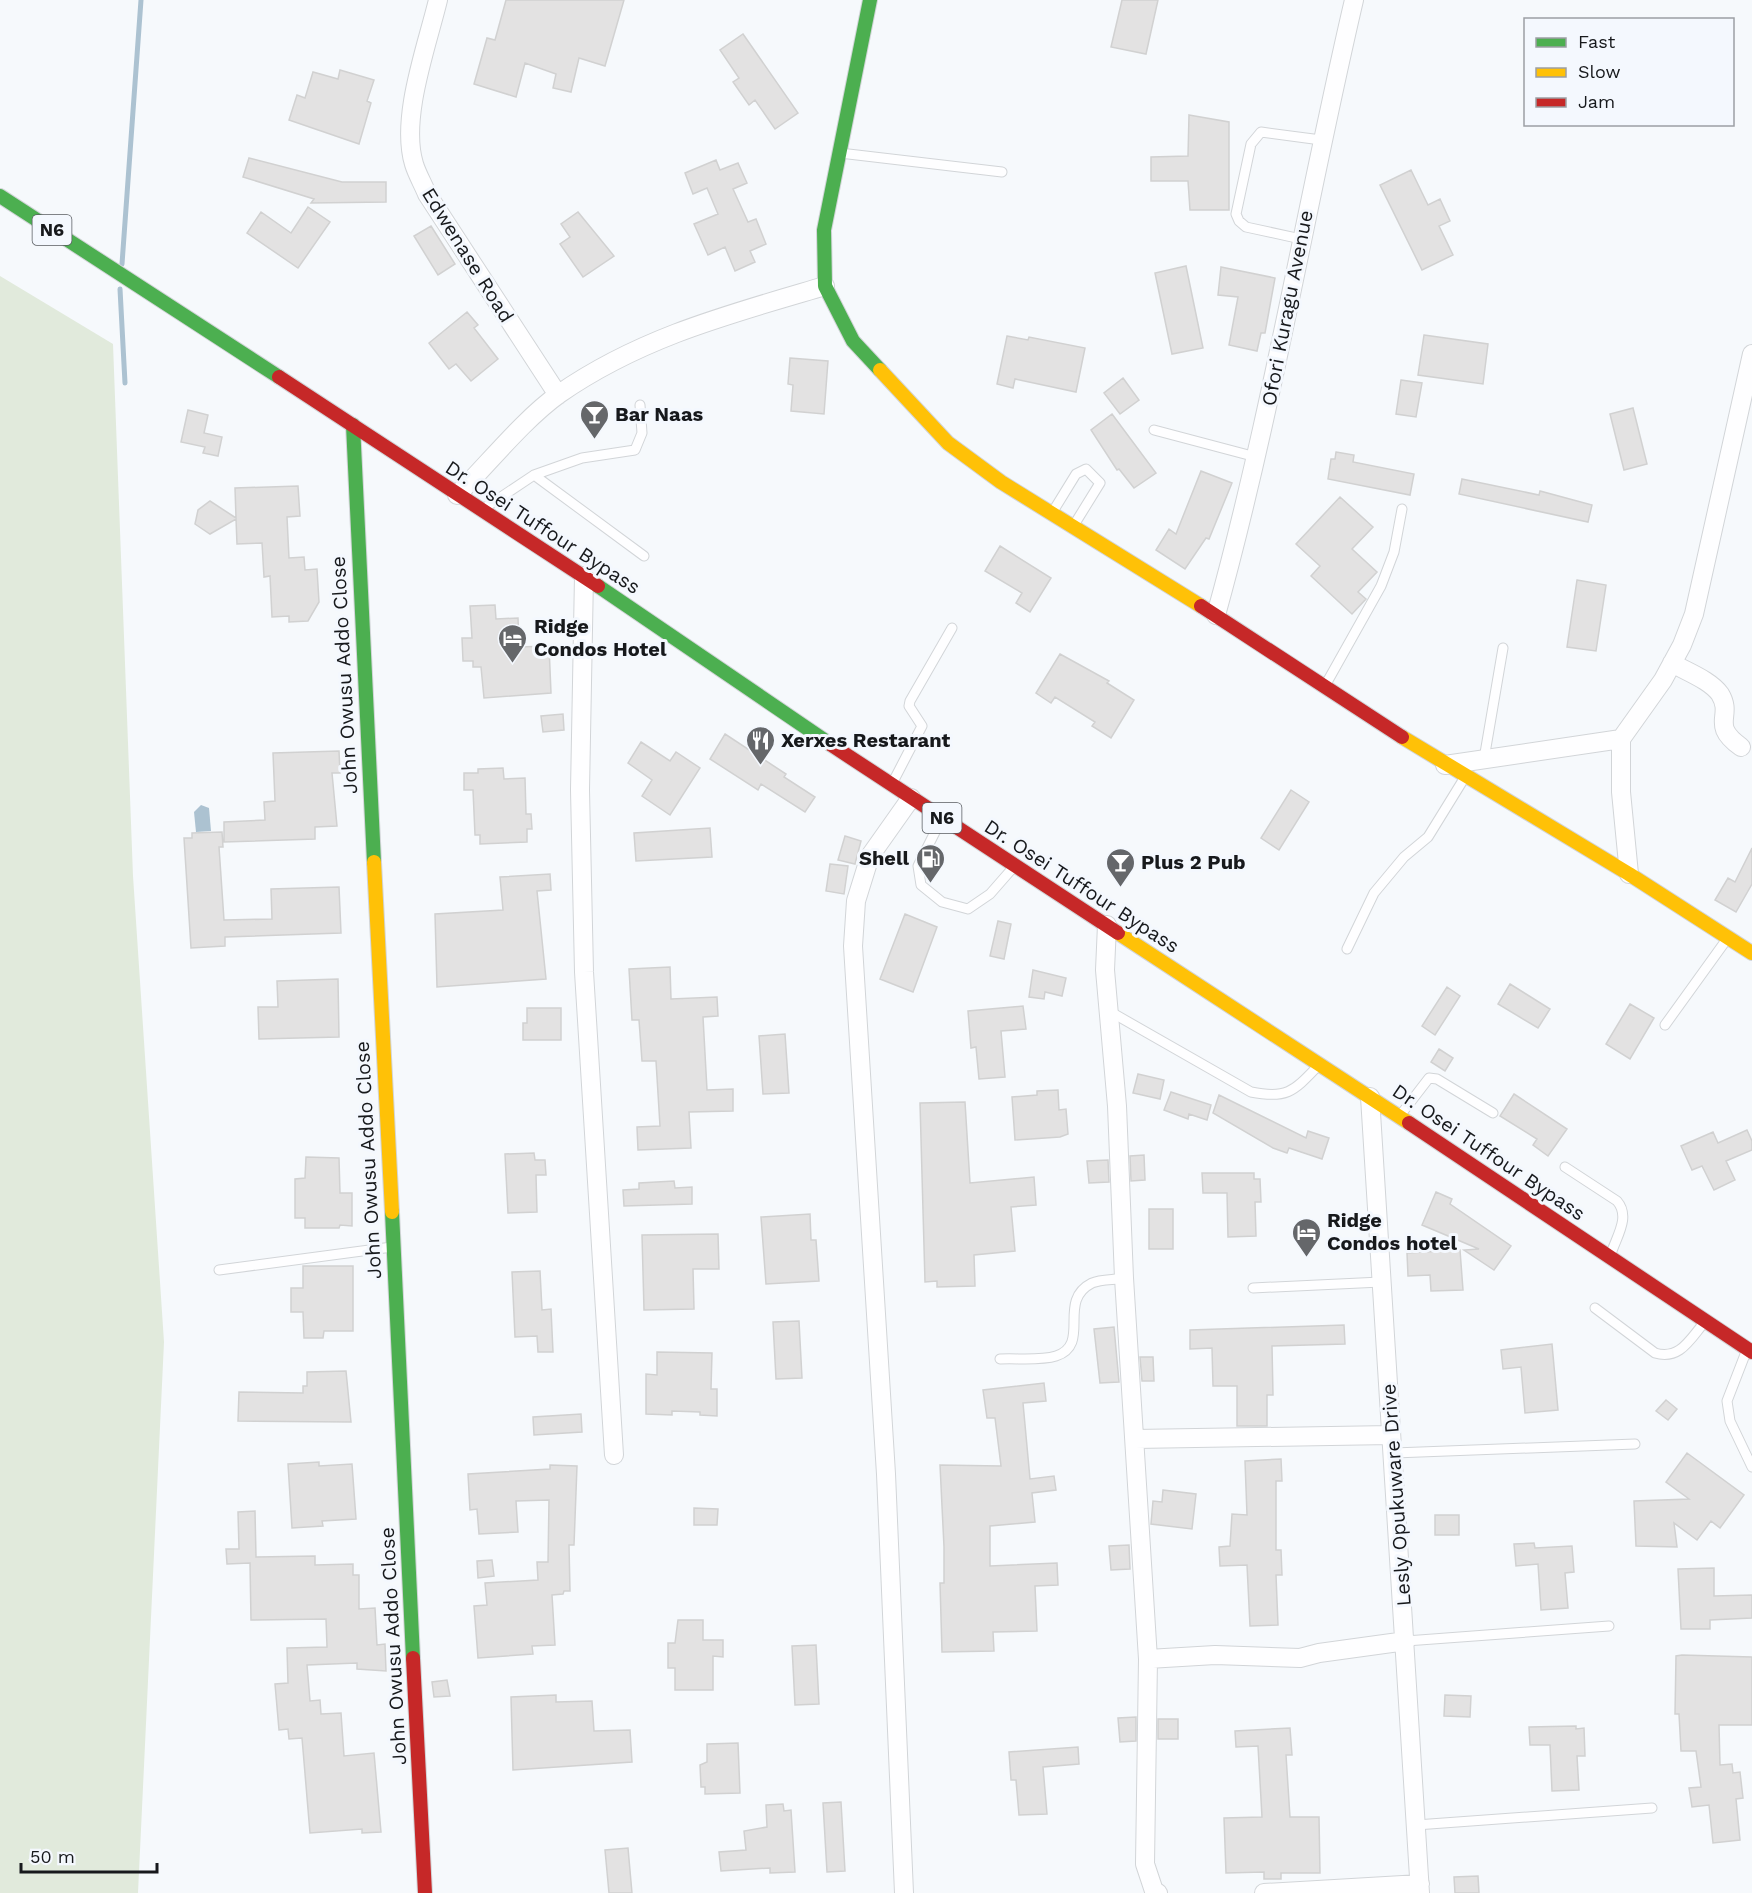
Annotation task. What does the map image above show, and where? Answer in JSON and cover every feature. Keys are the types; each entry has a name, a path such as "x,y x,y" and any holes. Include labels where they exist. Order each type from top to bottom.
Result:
{"main road":[{"path":"870,0 824,230 825,286 853,341 948,443 1000,482 1216,615 1445,765 1629,874 1752,953"},
{"name":"Dr. Osei Tuffour Bypass","path":"0,196 584,576 725,674 911,798 1370,1096 1750,1350"},
{"name":"John Owusu Addo Close","path":"352,425 425,1893"}],"street":[{"name":"Edwenase Road","path":"438,0 414,100 410,130 414,163 427,194 558,395"},
{"name":"Ofori Kuragu Avenue","path":"1216,615 1256,457 1321,140 1354,0"},
{"path":"458,495 558,395 642,345 721,316 825,286"},
{"path":"1629,874 1621,792 1621,740 1683,645 1694,614 1752,354"},
{"path":"584,576 580,790 584,950 614,1455"},
{"path":"1672,663 1713,686 1723,702 1723,729 1728,738 1741,747"},
{"path":"1445,765 1621,740"},
{"path":"904,1893 886,1474 853,946 856,901 870,856 911,798"},
{"path":"1107,925 1105,970 1117,1106 1124,1278 1148,1659 1145,1864 1154,1891 1158,1893"},
{"name":"Lesly Opukuware Drive","path":"1370,1096 1420,1888"},
{"path":"1135,1439 1393,1444"},
{"path":"1148,1659 1215,1655 1300,1658 1319,1653 1406,1641"},
{"path":"1264,1893 1420,1888"}],"lane":[{"path":"1301,239 1246,227 1239,221 1236,214 1251,144 1255,136 1261,132 1321,140"},
{"path":"839,153 1002,172"},
{"path":"482,510 534,475 582,458 635,450 642,433 640,405"},
{"path":"1154,430 1256,457"},
{"path":"1051,513 1076,474 1086,469 1100,483 1073,526"},
{"path":"534,475 644,556"},
{"path":"1324,686 1382,586 1394,552 1402,509"},
{"path":"891,784 922,726 909,706 910,701 952,628"},
{"path":"1484,759 1503,648"},
{"path":"1347,949 1374,893 1404,857 1428,837 1465,777"},
{"path":"942,818 918,866 921,885 942,902 968,909 990,894 1015,866"},
{"path":"1665,1025 1728,937"},
{"path":"1109,1011 1251,1092 1273,1097 1294,1091 1320,1064"},
{"path":"1399,1116 1429,1078 1437,1079 1493,1113"},
{"path":"1565,1167 1617,1201 1622,1207 1624,1216 1610,1256"},
{"path":"219,1270 392,1247"},
{"path":"1000,1359 1056,1356 1070,1348 1075,1335 1072,1311 1079,1292 1093,1282 1124,1278"},
{"path":"1253,1288 1381,1282"},
{"path":"1594,1308 1655,1353 1666,1356 1677,1354 1707,1320"},
{"path":"1750,1350 1727,1401 1730,1421 1752,1467"},
{"path":"1393,1444 1635,1444"},
{"path":"1406,1641 1609,1626"},
{"path":"1416,1825 1652,1808"}],"shaded area":[{"path":"0,276 113,344 133,876 164,1342 138,1893 0,1893"}],"water":[{"path":"201,805 209,808 211,831 196,832 194,812"}],"building":[{"path":"506,0 624,0 605,66 579,58 571,92 553,88 556,74 525,63 516,97 474,84 487,38 495,40"},
{"path":"1122,0 1158,0 1146,54 1111,47"},
{"path":"743,34 798,113 775,129 755,100 749,105 733,82 739,78 720,50"},
{"path":"340,70 374,80 367,101 371,103 359,144 289,120 297,95 305,98 313,72 338,79"},
{"path":"1189,115 1229,122 1229,210 1190,210 1188,181 1151,181 1151,157 1188,156"},
{"path":"249,158 342,182 386,182 386,202 311,203 314,199 243,177"},
{"path":"716,160 720,170 738,163 747,183 733,189 748,222 756,219 766,244 750,251 755,262 735,271 725,247 708,255 694,224 718,214 707,188 693,194 685,173"},
{"path":"1411,170 1428,205 1440,199 1450,221 1439,226 1453,255 1422,270 1380,185"},
{"path":"308,207 330,222 298,268 247,233 261,212 291,233"},
{"path":"578,212 614,256 583,277 560,244 570,237 561,224"},
{"path":"431,226 455,264 438,275 414,236"},
{"path":"1186,266 1203,348 1172,354 1155,273"},
{"path":"1221,267 1275,278 1265,333 1261,333 1257,351 1229,345 1238,297 1218,295"},
{"path":"467,312 478,325 474,328 498,359 471,381 456,364 449,369 429,343"},
{"path":"1424,335 1488,344 1483,384 1418,375"},
{"path":"1007,336 1028,340 1029,337 1085,348 1076,392 1015,379 1013,388 997,384"},
{"path":"790,358 828,361 824,414 791,411 793,385 788,384"},
{"path":"1123,378 1139,400 1120,414 1104,393"},
{"path":"1401,380 1422,383 1416,417 1396,414"},
{"path":"1633,408 1647,464 1624,470 1610,414"},
{"path":"188,410 208,415 204,433 222,437 218,456 203,453 205,447 181,442"},
{"path":"1112,414 1156,473 1134,488 1119,469 1117,470 1091,430"},
{"path":"1336,452 1354,455 1353,462 1414,474 1410,495 1328,479 1331,459 1335,459"},
{"path":"1201,471 1232,483 1209,539 1206,538 1185,569 1156,550 1169,529 1176,534"},
{"path":"1462,479 1539,495 1540,491 1592,505 1588,522 1459,494"},
{"path":"298,486 300,516 287,517 289,558 304,557 305,570 317,569 319,602 308,621 289,622 289,616 272,617 270,576 264,577 262,543 237,544 236,519 210,534 195,524 198,510 210,501 236,518 235,488"},
{"path":"1340,497 1373,527 1352,549 1377,572 1358,592 1366,599 1352,614 1311,576 1320,566 1296,544"},
{"path":"1000,546 1051,578 1030,612 1016,603 1022,593 985,571"},
{"path":"1577,580 1606,585 1596,651 1567,647"},
{"path":"495,605 496,619 518,618 519,647 549,646 551,693 484,698 481,667 473,667 473,661 463,661 462,638 472,638 470,606"},
{"path":"1060,654 1109,681 1107,683 1134,700 1111,738 1092,726 1095,722 1055,697 1051,703 1036,693"},
{"path":"563,714 564,730 543,732 541,716"},
{"path":"725,734 786,774 784,777 815,797 805,812 761,784 758,790 710,759"},
{"path":"641,742 670,761 676,752 700,768 670,815 642,796 652,780 628,763"},
{"path":"339,751 340,773 332,773 337,826 315,827 315,839 224,842 224,822 265,820 264,802 275,801 273,753"},
{"path":"503,768 504,779 525,778 526,814 531,814 532,829 527,829 527,842 480,844 480,835 475,835 473,790 464,790 464,773 478,773 478,769"},
{"path":"1291,790 1309,802 1279,850 1261,838"},
{"path":"710,828 712,857 636,861 634,833"},
{"path":"222,832 223,847 219,847 224,920 272,919 271,889 339,887 341,933 225,937 225,946 191,948 184,838 192,838 192,833"},
{"path":"845,836 861,841 855,864 838,860"},
{"path":"1752,848 1752,884 1736,912 1715,900 1728,878 1735,882"},
{"path":"830,864 848,866 844,894 826,891"},
{"path":"550,874 551,890 537,891 546,979 437,987 435,914 503,910 500,877"},
{"path":"905,914 937,927 913,992 880,979"},
{"path":"998,921 1011,924 1004,959 990,956"},
{"path":"670,967 671,999 717,997 718,1016 703,1017 707,1090 733,1089 733,1111 689,1112 691,1148 638,1150 637,1127 660,1126 656,1061 642,1061 639,1020 632,1020 629,969"},
{"path":"1033,970 1066,978 1062,996 1045,992 1044,999 1029,997"},
{"path":"338,979 339,1037 259,1039 258,1007 278,1007 277,981"},
{"path":"1510,984 1550,1009 1538,1028 1498,1004"},
{"path":"1447,987 1460,996 1435,1035 1422,1026"},
{"path":"1630,1004 1654,1018 1630,1059 1606,1044"},
{"path":"1023,1006 1026,1029 1001,1031 1005,1077 979,1079 976,1047 971,1048 968,1011"},
{"path":"527,1008 561,1008 561,1040 523,1040 523,1023 527,1023"},
{"path":"785,1034 789,1093 763,1094 759,1036"},
{"path":"1439,1049 1453,1058 1445,1071 1431,1062"},
{"path":"1138,1074 1164,1080 1160,1099 1133,1093"},
{"path":"1058,1090 1059,1110 1066,1109 1068,1134 1060,1137 1015,1140 1012,1097 1037,1095 1037,1091"},
{"path":"1171,1092 1211,1105 1207,1120 1189,1114 1188,1119 1164,1110"},
{"path":"1514,1094 1567,1129 1548,1156 1533,1145 1537,1139 1500,1116"},
{"path":"1219,1095 1306,1138 1308,1131 1329,1138 1322,1159 1289,1148 1287,1153 1273,1148 1213,1113"},
{"path":"965,1102 970,1183 1034,1177 1036,1205 1011,1207 1015,1251 974,1255 975,1286 937,1287 937,1281 925,1282 920,1103"},
{"path":"1747,1130 1752,1141 1752,1150 1726,1161 1735,1180 1714,1190 1702,1166 1692,1170 1681,1146 1713,1132 1718,1143"},
{"path":"534,1153 535,1160 545,1160 546,1175 536,1175 537,1212 508,1213 505,1154"},
{"path":"1144,1155 1145,1180 1131,1181 1130,1156"},
{"path":"306,1157 339,1158 340,1193 352,1193 352,1226 305,1228 305,1218 295,1218 295,1179 305,1178"},
{"path":"1108,1160 1109,1182 1089,1183 1087,1161"},
{"path":"1202,1173 1254,1173 1254,1179 1260,1179 1261,1202 1255,1202 1256,1236 1228,1237 1227,1193 1203,1193"},
{"path":"674,1181 675,1188 692,1187 692,1204 624,1206 623,1190 639,1189 639,1183"},
{"path":"1436,1192 1452,1199 1450,1204 1511,1246 1494,1270 1464,1250 1479,1249 1422,1225"},
{"path":"1149,1209 1173,1209 1173,1249 1149,1249"},
{"path":"810,1214 811,1240 816,1240 819,1281 766,1284 761,1217"},
{"path":"718,1234 719,1269 693,1269 694,1309 644,1310 642,1235"},
{"path":"1460,1250 1463,1290 1431,1291 1430,1275 1408,1276 1407,1253"},
{"path":"303,1266 353,1266 353,1331 324,1331 323,1338 304,1338 303,1312 291,1312 291,1288 303,1288"},
{"path":"540,1271 542,1310 551,1309 553,1352 538,1352 537,1336 515,1337 512,1272"},
{"path":"799,1321 802,1378 776,1379 773,1322"},
{"path":"1344,1325 1345,1344 1272,1346 1273,1395 1267,1395 1267,1426 1237,1426 1237,1386 1213,1386 1212,1348 1190,1349 1190,1330"},
{"path":"1114,1327 1119,1382 1100,1383 1094,1329"},
{"path":"1552,1344 1558,1410 1525,1413 1521,1367 1503,1369 1501,1350"},
{"path":"657,1352 712,1353 711,1389 717,1389 717,1416 700,1415 700,1412 672,1411 672,1415 646,1414 646,1374 657,1375"},
{"path":"1140,1357 1153,1357 1154,1381 1142,1381"},
{"path":"346,1371 351,1422 238,1421 239,1392 303,1393 303,1386 307,1386 307,1372"},
{"path":"1044,1383 1046,1401 1023,1403 1030,1479 1054,1476 1056,1490 1032,1493 1035,1522 990,1526 990,1566 1057,1563 1058,1585 1035,1586 1037,1631 993,1632 994,1651 942,1652 940,1583 944,1583 944,1547 940,1465 1001,1466 995,1418 987,1418 983,1390"},
{"path":"1666,1400 1677,1409 1668,1420 1656,1411"},
{"path":"581,1414 582,1432 534,1435 533,1417"},
{"path":"1687,1453 1744,1495 1720,1528 1711,1521 1697,1540 1674,1523 1677,1547 1636,1546 1634,1501 1689,1499 1666,1482"},
{"path":"1281,1459 1282,1481 1276,1481 1276,1550 1281,1550 1282,1575 1276,1575 1278,1625 1250,1626 1247,1565 1220,1566 1219,1547 1230,1546 1232,1514 1247,1515 1245,1461"},
{"path":"319,1462 319,1466 352,1464 356,1519 322,1521 323,1526 292,1528 288,1464"},
{"path":"550,1465 577,1466 574,1545 569,1545 570,1591 552,1595 555,1645 532,1646 533,1654 478,1658 474,1606 487,1605 485,1583 538,1580 537,1562 548,1562 549,1500 516,1501 518,1532 479,1534 477,1509 470,1510 468,1474 550,1469"},
{"path":"1163,1490 1196,1494 1192,1529 1151,1524 1153,1501 1162,1502"},
{"path":"694,1508 718,1509 717,1525 694,1525"},
{"path":"255,1511 256,1557 315,1556 315,1565 353,1564 353,1575 359,1575 359,1609 375,1608 377,1645 385,1644 386,1671 357,1669 357,1663 307,1665 310,1701 320,1700 321,1714 341,1713 344,1756 374,1753 381,1832 362,1833 362,1829 310,1833 302,1738 289,1739 288,1729 279,1730 275,1684 288,1683 287,1648 327,1647 326,1619 251,1620 250,1563 227,1564 226,1549 239,1549 238,1512"},
{"path":"1435,1515 1459,1515 1459,1535 1435,1535"},
{"path":"1534,1543 1535,1548 1572,1546 1574,1572 1565,1573 1568,1608 1541,1610 1538,1564 1516,1566 1514,1544"},
{"path":"1129,1545 1130,1569 1111,1570 1109,1546"},
{"path":"492,1560 494,1576 478,1578 477,1561"},
{"path":"1714,1568 1714,1596 1752,1595 1752,1618 1710,1620 1710,1629 1681,1629 1678,1569"},
{"path":"678,1620 703,1620 703,1640 723,1640 723,1657 713,1656 713,1690 675,1690 675,1668 668,1668 668,1643 675,1643"},
{"path":"816,1645 819,1704 795,1705 792,1646"},
{"path":"1676,1656 1752,1657 1752,1725 1719,1725 1720,1765 1732,1764 1733,1773 1740,1772 1743,1798 1736,1799 1740,1840 1713,1843 1709,1805 1692,1807 1689,1788 1701,1787 1696,1751 1681,1751 1679,1714 1675,1714"},
{"path":"447,1680 450,1696 434,1697 432,1682"},
{"path":"556,1695 556,1702 592,1701 594,1731 630,1730 632,1762 513,1770 511,1697"},
{"path":"1445,1695 1471,1696 1470,1717 1444,1716"},
{"path":"1136,1717 1136,1741 1120,1742 1118,1718"},
{"path":"1158,1719 1178,1719 1178,1739 1158,1739"},
{"path":"1576,1726 1576,1729 1584,1728 1585,1756 1577,1756 1579,1790 1552,1791 1550,1745 1530,1745 1529,1727"},
{"path":"1290,1728 1292,1755 1286,1755 1290,1817 1319,1817 1320,1873 1281,1873 1281,1879 1264,1879 1264,1872 1226,1873 1224,1818 1262,1817 1258,1746 1236,1747 1235,1731"},
{"path":"738,1743 740,1793 705,1794 705,1787 701,1787 700,1765 707,1762 707,1744"},
{"path":"1078,1747 1079,1764 1043,1767 1047,1814 1019,1815 1016,1780 1011,1780 1009,1752"},
{"path":"841,1802 845,1871 827,1872 823,1803"},
{"path":"783,1804 784,1811 791,1810 795,1872 770,1873 770,1868 721,1871 719,1852 746,1850 744,1831 767,1827 766,1805"},
{"path":"628,1848 632,1893 609,1893 605,1850"},
{"path":"1478,1876 1479,1893 1455,1893 1454,1877"}],"waterway":[{"path":"122,264 141,0"},
{"path":"120,289 125,383"}],"traffic: fast":[{"path":"870,0 824,230 825,286 853,341 880,370"},
{"path":"0,196 279,377"},
{"path":"353,425 374,862"},
{"path":"598,586 830,744"},
{"path":"392,1212 413,1658"}],"traffic: slow":[{"path":"880,370 948,443 1001,482 1201,606"},
{"path":"1402,737 1629,874 1752,953"},
{"path":"374,862 392,1212"},
{"path":"1118,933 1409,1123"}],"traffic: jam":[{"path":"279,377 598,586"},
{"path":"1201,606 1402,737"},
{"path":"830,744 1118,933"},
{"path":"1409,1123 1752,1352"},
{"path":"413,1658 425,1893"}],"place":[{"name":"Bar Naas","path":"594,440"},
{"name":"Ridge Condos Hotel","path":"513,664"},
{"name":"Xerxes Restarant","path":"760,766"},
{"name":"Shell","path":"930,884"},
{"name":"Plus 2 Pub","path":"1120,888"},
{"name":"Ridge Condos hotel","path":"1306,1258"}]}
